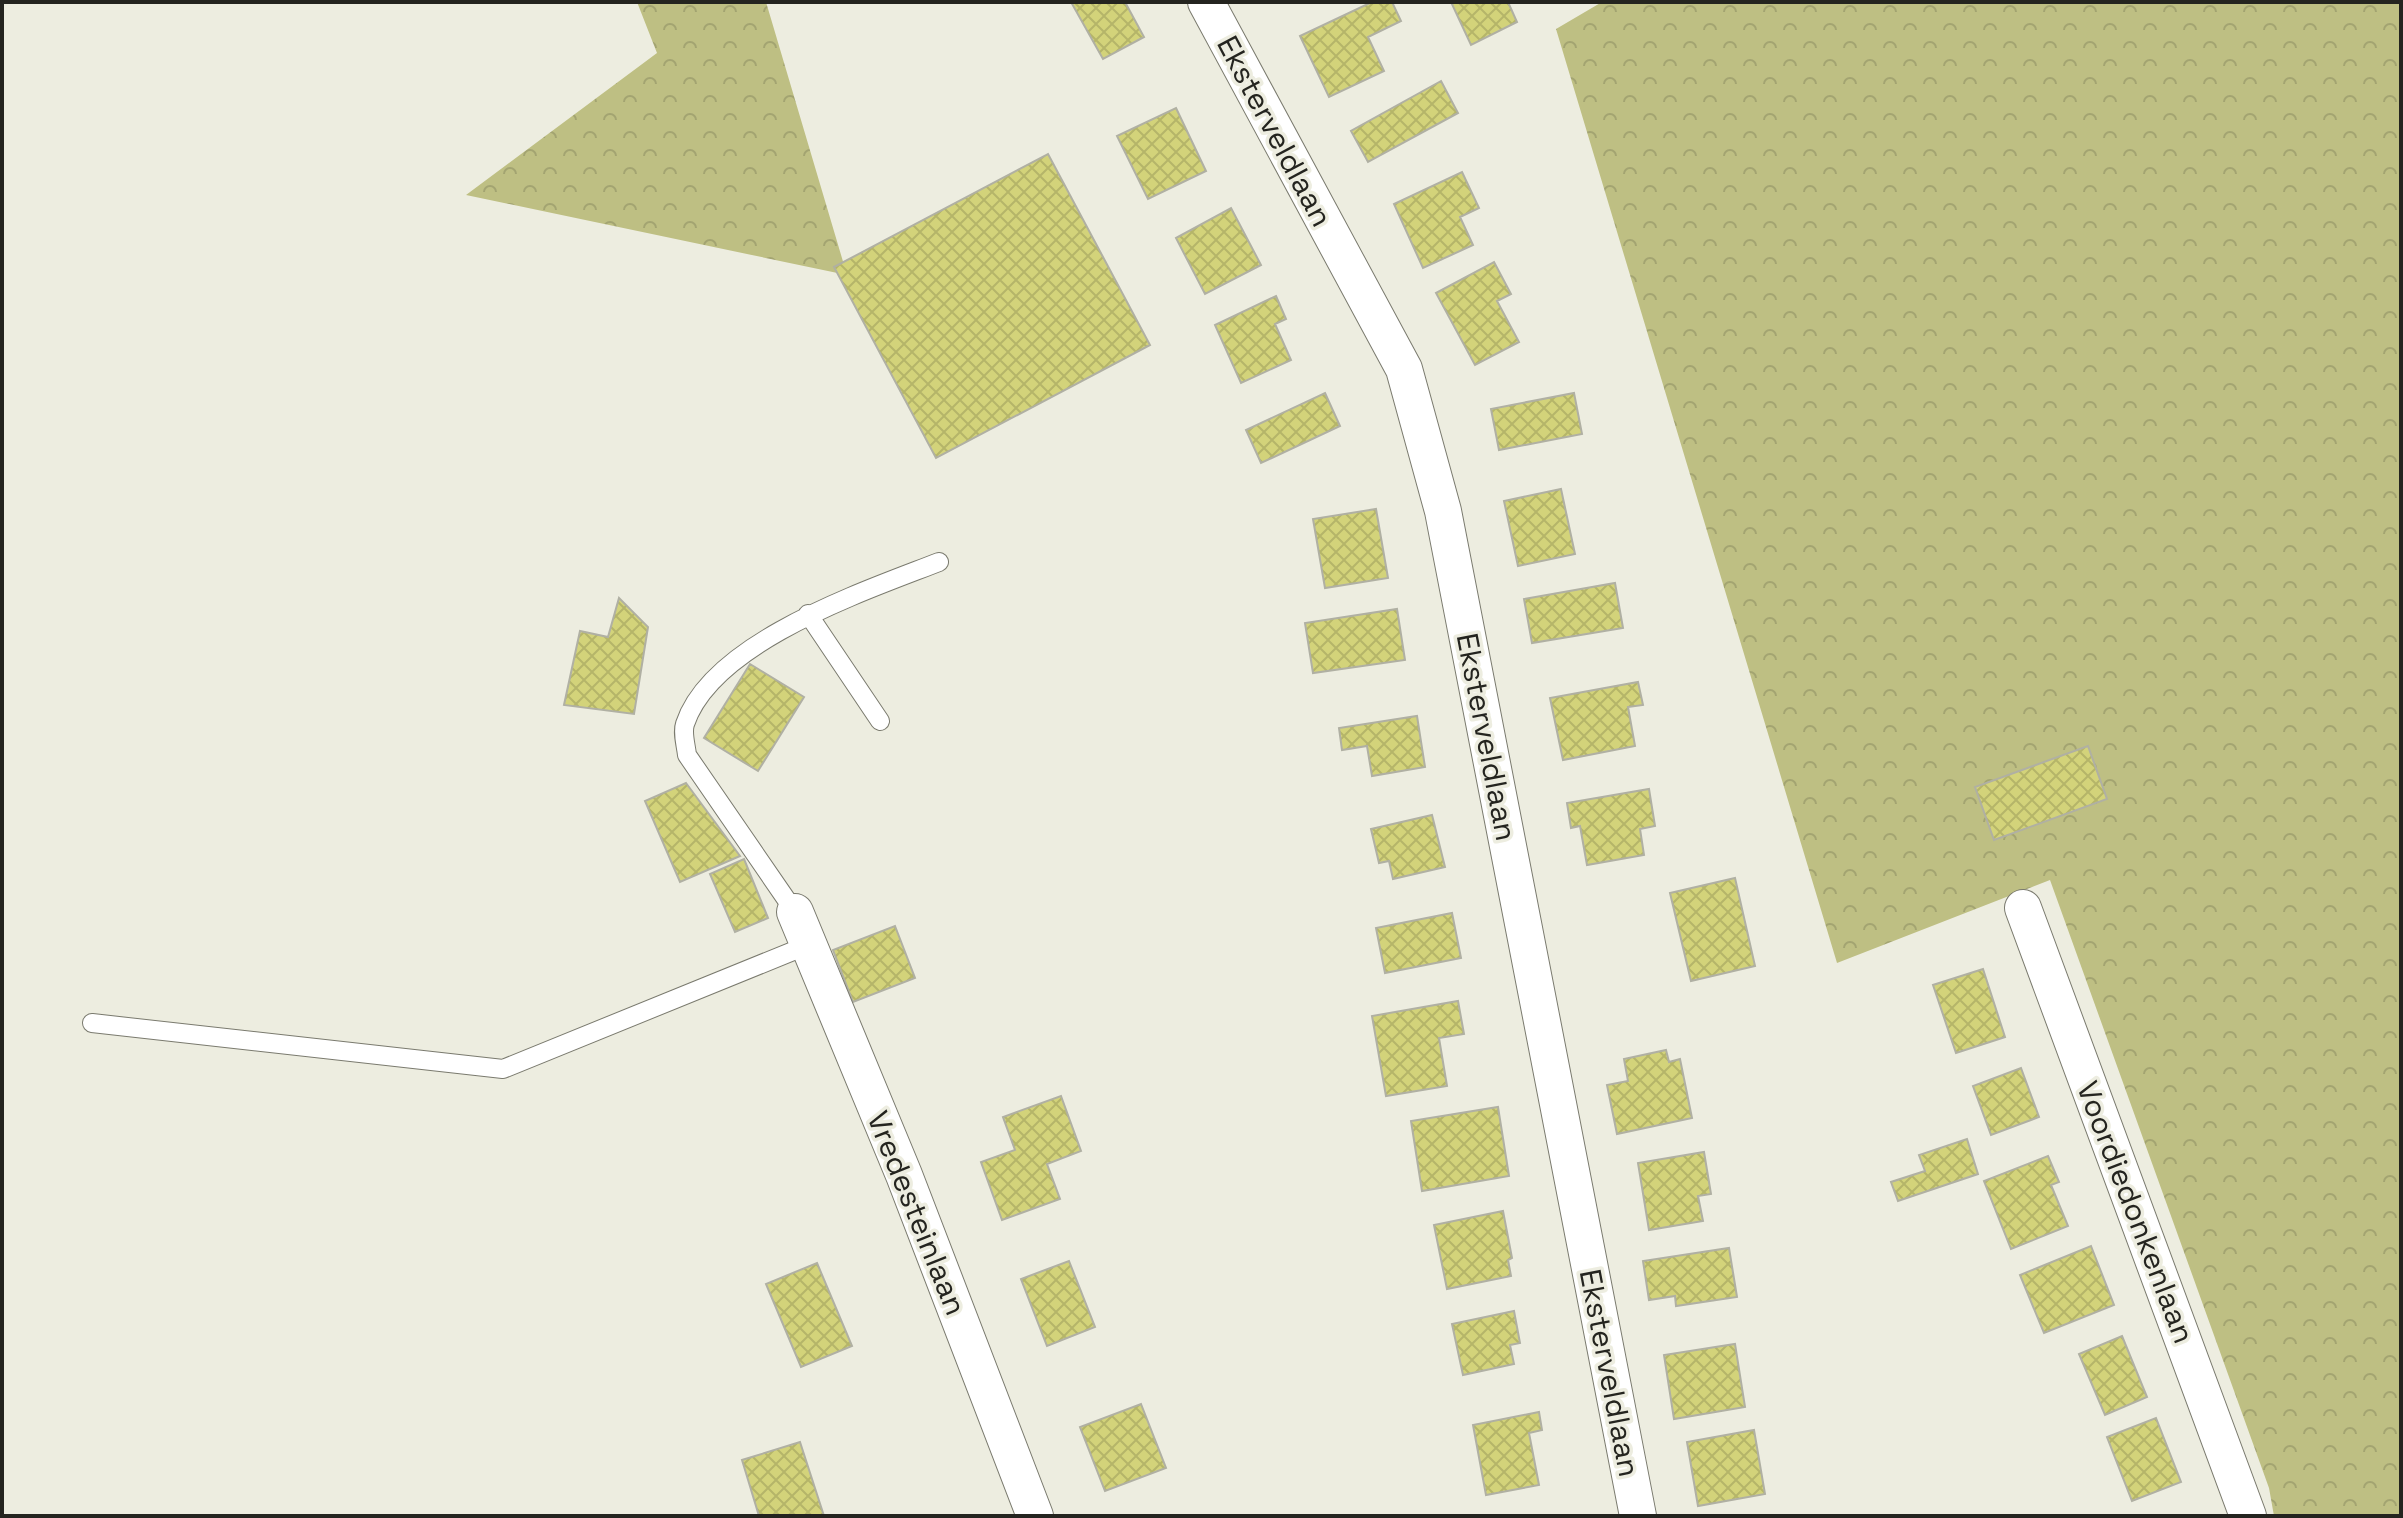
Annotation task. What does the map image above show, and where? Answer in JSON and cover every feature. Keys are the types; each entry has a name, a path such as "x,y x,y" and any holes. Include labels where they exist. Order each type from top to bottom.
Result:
{"street":[{"name":"Eksterveldlaan","path":"1206,2 1404,369 1443,511 1638,1516"},
{"name":"Voordiedonkenlaan","path":"2023,908 2248,1516"},
{"name":"Vredesteinlaan","path":"795,912 904,1175 1035,1516"}],"lane":[{"path":"795,912 687,755 684,728 694,704 712,682 762,642 808,614 939,562"},
{"path":"808,614 880,721"},
{"path":"92,1023 503,1069 808,945"}],"green space":[{"path":"637,2 766,2 847,275 466,195 657,53"},
{"path":"1602,2 2401,2 2401,1516 2274,1516 2269,1488 2050,880 1837,963 1556,29"}],"building":[{"path":"1071,2 1125,2 1144,37 1103,59"},
{"path":"1372,2 1392,2 1401,21 1368,37 1384,71 1329,97 1300,36"},
{"path":"1451,2 1508,2 1517,22 1471,45"},
{"path":"1441,81 1458,113 1368,162 1351,131"},
{"path":"1176,108 1206,171 1148,199 1117,136"},
{"path":"1048,154 1150,345 936,458 834,267"},
{"path":"1462,172 1479,208 1460,217 1473,245 1423,268 1394,204"},
{"path":"1231,208 1261,265 1205,294 1176,238"},
{"path":"1494,262 1511,294 1497,301 1519,342 1475,365 1436,293"},
{"path":"1276,296 1286,319 1275,324 1291,360 1241,383 1215,325"},
{"path":"1325,393 1340,426 1261,463 1246,430"},
{"path":"1574,393 1582,434 1499,450 1491,409"},
{"path":"1561,489 1575,554 1518,566 1504,501"},
{"path":"1376,509 1388,578 1325,588 1313,519"},
{"path":"1615,583 1623,628 1532,643 1524,599"},
{"path":"619,598 648,627 634,714 564,705 580,631 608,637"},
{"path":"1397,609 1405,660 1313,673 1305,623"},
{"path":"750,664 804,697 758,771 704,738"},
{"path":"1638,682 1643,705 1628,707 1635,746 1563,760 1550,698"},
{"path":"1417,716 1425,767 1372,776 1367,746 1342,750 1339,728"},
{"path":"2088,746 2107,799 1994,840 1975,787"},
{"path":"686,783 740,856 680,882 645,801"},
{"path":"1649,789 1655,826 1640,829 1644,855 1587,865 1580,826 1571,828 1567,803"},
{"path":"1432,815 1445,867 1393,879 1389,861 1379,863 1371,829"},
{"path":"744,859 768,918 735,932 710,874"},
{"path":"1735,878 1755,966 1691,981 1670,893"},
{"path":"1452,913 1461,958 1385,973 1376,928"},
{"path":"895,926 915,978 853,1002 833,950"},
{"path":"1983,969 2005,1037 1956,1053 1933,985"},
{"path":"1458,1001 1464,1034 1439,1038 1447,1086 1386,1096 1372,1016"},
{"path":"1666,1050 1669,1062 1680,1059 1692,1118 1617,1134 1607,1085 1628,1081 1624,1059"},
{"path":"2021,1068 2039,1117 1991,1135 1973,1086"},
{"path":"1061,1096 1081,1151 1047,1164 1060,1199 1002,1220 981,1162 1015,1150 1003,1117"},
{"path":"1498,1107 1509,1176 1422,1191 1411,1121"},
{"path":"1967,1139 1978,1174 1898,1201 1891,1182 1925,1171 1919,1155"},
{"path":"1704,1152 1711,1194 1698,1196 1703,1221 1649,1230 1638,1163"},
{"path":"2048,1156 2059,1182 2051,1185 2068,1226 2011,1249 1984,1181"},
{"path":"1503,1211 1512,1258 1508,1260 1511,1276 1447,1289 1434,1225"},
{"path":"2091,1246 2114,1305 2044,1333 2020,1275"},
{"path":"1729,1248 1737,1297 1676,1306 1675,1296 1649,1300 1643,1261"},
{"path":"1069,1261 1095,1327 1047,1346 1021,1279"},
{"path":"817,1263 852,1346 801,1367 766,1284"},
{"path":"1514,1311 1520,1343 1510,1345 1514,1364 1463,1375 1452,1324"},
{"path":"2122,1336 2147,1397 2105,1415 2079,1354"},
{"path":"1735,1344 1745,1407 1674,1419 1664,1355"},
{"path":"1141,1404 1166,1468 1105,1491 1080,1427"},
{"path":"1539,1412 1542,1430 1529,1433 1539,1485 1486,1495 1473,1425"},
{"path":"2156,1418 2181,1482 2132,1501 2107,1437"},
{"path":"1754,1430 1765,1494 1698,1506 1687,1442"},
{"path":"800,1442 824,1516 759,1516 742,1460"}]}
